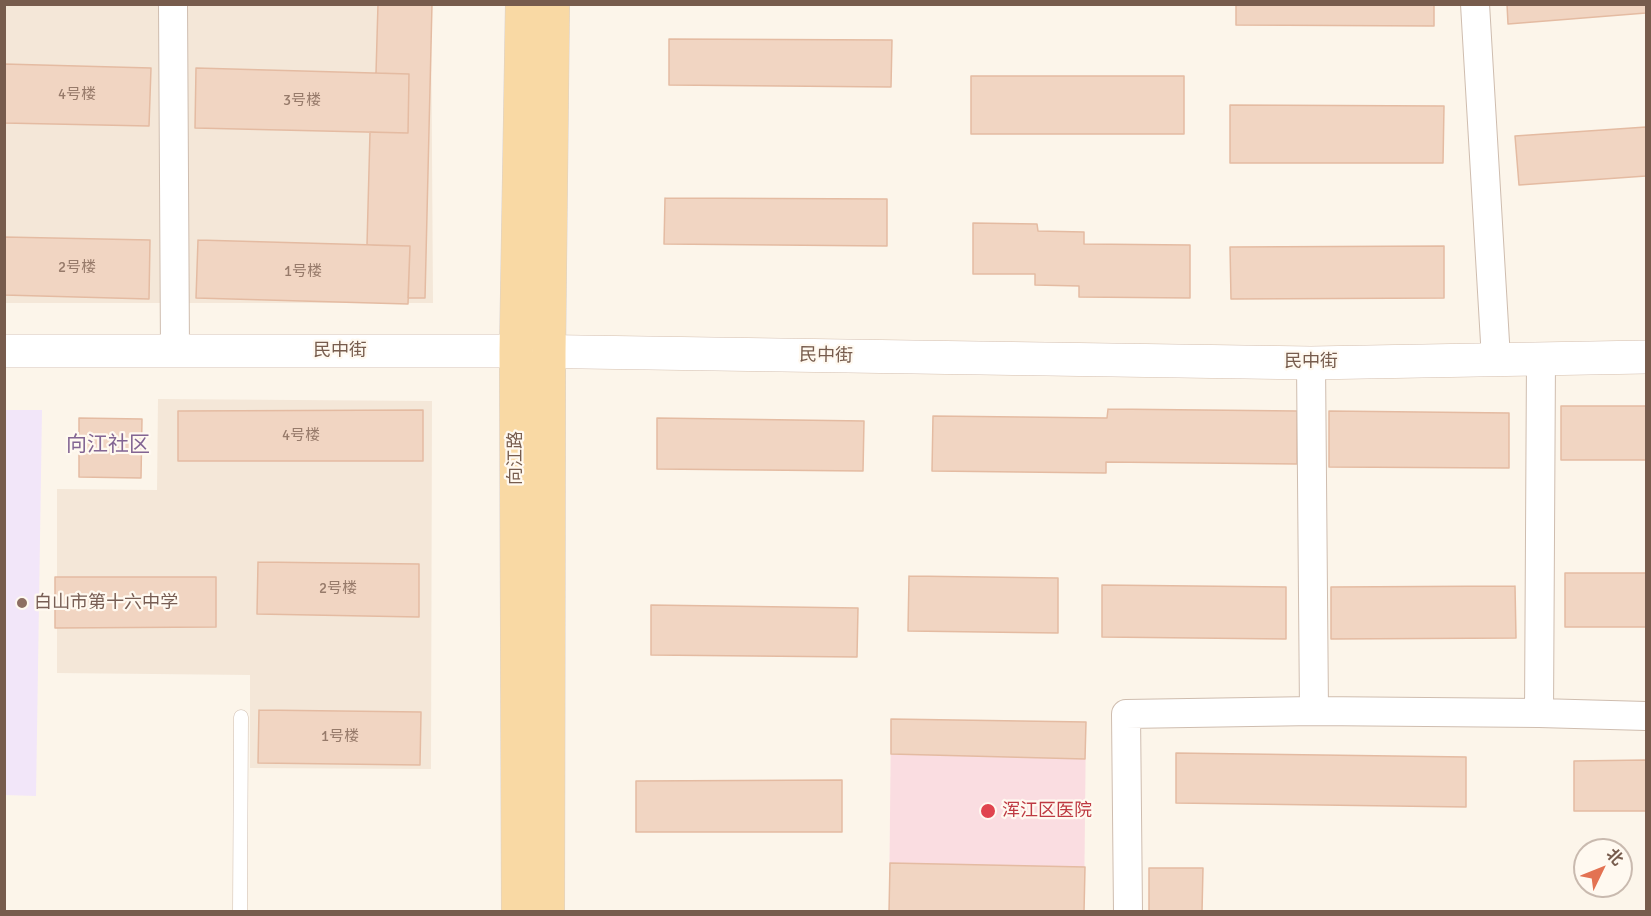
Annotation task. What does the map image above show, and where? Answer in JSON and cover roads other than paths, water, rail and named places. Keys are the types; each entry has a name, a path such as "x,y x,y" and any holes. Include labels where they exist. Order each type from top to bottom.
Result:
{"main road":[{"name":"向江路","path":"518,912 516,351 522,4"},
{"name":"向江路","path":"548,912 549,353 553,4"}],"street":[{"path":"173,4 176,351"},
{"path":"1475,4 1496,359"},
{"name":"民中街","path":"4,351 516,351 1311,363 1647,357"},
{"path":"1539,712 1541,358"},
{"path":"1311,363 1314,711"},
{"path":"1128,912 1126,714 1314,711 1539,712 1647,716"}],"lane":[{"path":"240,912 241,717"}],"place":[{"name":"白山市第十六中学","path":"22,603"},
{"name":"浑江区医院","path":"988,811"}],"district":[{"name":"向江社区","path":"108,445"}]}
